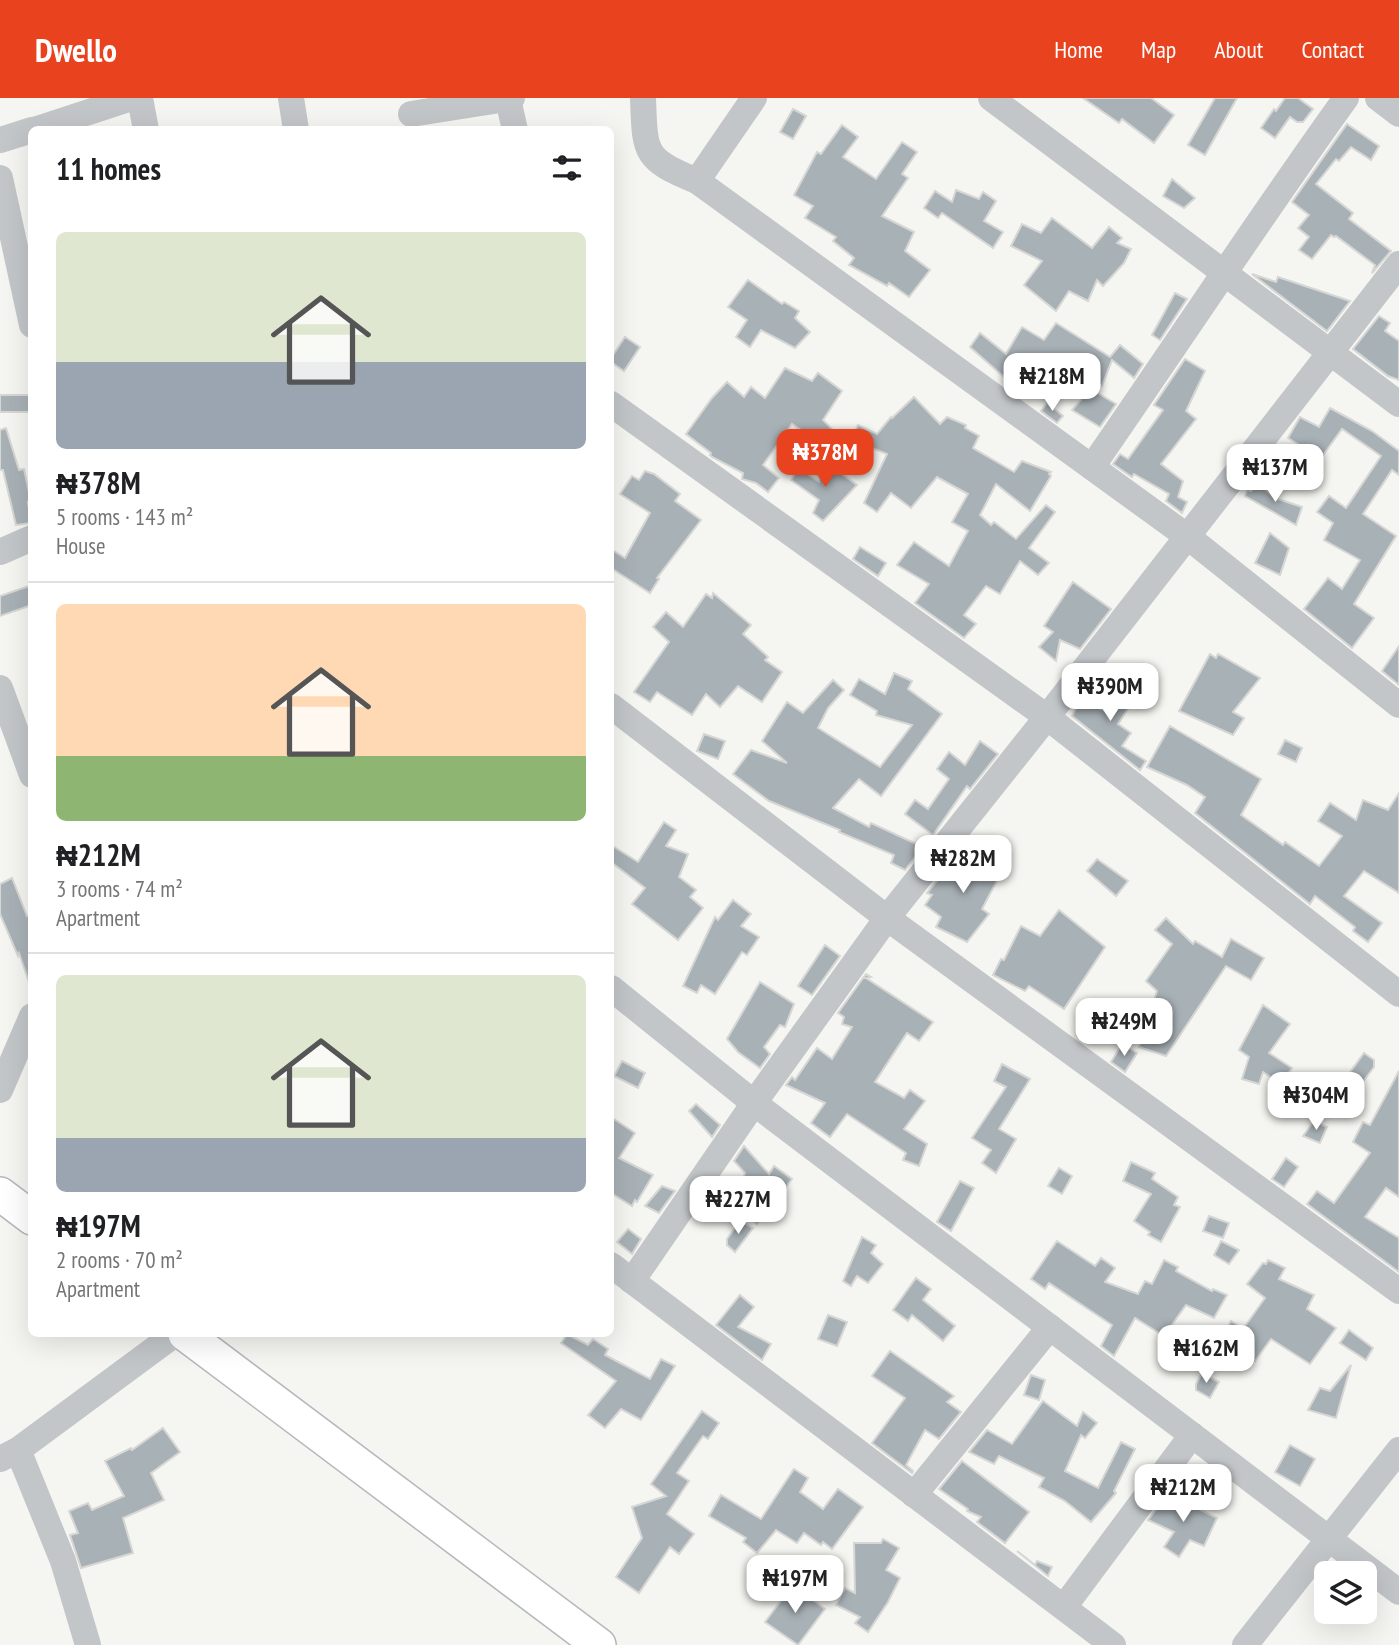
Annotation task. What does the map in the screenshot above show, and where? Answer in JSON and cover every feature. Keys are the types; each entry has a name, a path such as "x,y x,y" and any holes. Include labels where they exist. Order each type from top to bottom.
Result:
{"main road":[{"path":"0,1194 28,1215"},
{"path":"189,1337 599,1645"}],"street":[{"path":"45,126 132,98"},
{"path":"140,98 145,126"},
{"path":"291,98 295,126"},
{"path":"411,114 510,98 514,126"},
{"path":"643,98 647,148 654,158 697,181 1188,537 1399,705"},
{"path":"697,181 754,98"},
{"path":"991,98 1399,404"},
{"path":"1091,467 1225,274 1266,209 1346,98"},
{"path":"1378,98 1399,114"},
{"path":"0,140 28,132"},
{"path":"0,178 28,307"},
{"path":"632,1281 754,1103 887,918 1188,537 1399,264"},
{"path":"614,406 1047,717 1399,994"},
{"path":"0,552 28,540"},
{"path":"0,688 28,764"},
{"path":"614,708 887,918 1399,1290"},
{"path":"614,990 754,1103 1399,1592"},
{"path":"0,1090 28,1025"},
{"path":"614,1267 1113,1645"},
{"path":"914,1494 1050,1327"},
{"path":"88,1645 63,1562 9,1455 171,1337"},
{"path":"1063,1607 1192,1435"},
{"path":"1245,1645 1399,1450"}],"building":[{"path":"1083,98 1151,98 1174,115 1154,143 1122,119 1119,123"},
{"path":"1215,98 1237,98 1205,155 1188,145"},
{"path":"1285,98 1298,98 1313,109 1303,122 1297,122 1290,117 1275,138 1261,128"},
{"path":"793,109 806,116 793,139 780,132"},
{"path":"1347,124 1379,146 1371,160 1351,147 1339,161 1336,159 1316,184 1353,213 1349,219 1391,251 1372,273 1375,265 1336,236 1331,235 1312,259 1299,250 1309,237 1298,228 1309,215 1292,202"},
{"path":"842,125 858,137 843,157 876,179 902,142 917,152 902,174 908,178 882,216 914,232 905,251 930,270 909,297 889,283 887,286 849,265 854,258 833,241 836,237 805,218 813,206 794,195 817,152 821,154"},
{"path":"1172,179 1195,198 1184,208 1163,196"},
{"path":"956,190 979,199 983,192 996,201 984,221 1003,232 993,248 942,213 938,218 924,208 935,191 952,202"},
{"path":"1052,218 1092,248 1109,227 1122,238 1117,243 1131,249 1124,263 1103,286 1097,280 1088,301 1069,291 1056,311 1024,285 1042,261 1011,246 1022,224 1041,233"},
{"path":"1252,274 1276,282 1278,277 1350,301 1327,331"},
{"path":"748,280 782,304 784,302 799,311 795,318 810,332 795,348 761,330 750,347 736,337 747,320 728,307"},
{"path":"1175,293 1187,299 1160,340 1152,335"},
{"path":"1379,316 1390,323 1385,331 1399,341 1399,380 1388,376 1353,349"},
{"path":"1056,323 1110,357 1120,345 1143,364 1134,378 1112,360 1102,386 1061,360 1053,373 1035,363 1013,385 970,347 980,333 1006,354 1022,327 1044,340"},
{"path":"625,337 640,347 624,371 614,364 614,354"},
{"path":"1185,359 1205,371 1186,411 1196,419 1161,464 1183,481 1178,497 1187,502 1182,513 1166,501 1169,494 1134,474 1132,477 1113,464 1120,454 1128,459 1163,410 1154,405"},
{"path":"785,368 812,381 818,373 842,391 823,420 847,445 837,455 792,424 763,465 779,478 768,492 756,483 742,479 743,473 712,457 711,453 686,434 727,382 744,397 751,387 765,398"},
{"path":"1086,386 1116,404 1100,427 1072,410 1081,400"},
{"path":"0,395 28,395 28,412 0,412"},
{"path":"914,397 940,424 947,417 966,425 965,428 979,436 973,448 1014,472 1022,461 1051,472 1030,511 996,484 980,515 991,525 994,522 1016,539 1046,505 1055,512 1029,548 1049,563 1038,575 1020,561 1000,594 986,586 964,615 976,624 964,638 915,603 929,584 897,565 914,542 949,566 968,531 952,522 968,494 937,477 911,508 891,493 877,512 864,503 887,454 852,440 858,425 877,434 891,417"},
{"path":"1047,403 1063,416 1057,423 1041,411"},
{"path":"1330,408 1372,431 1399,451 1399,475 1392,470 1363,514 1396,536 1354,604 1374,618 1352,648 1304,609 1328,578 1342,589 1360,560 1324,540 1333,523 1317,512 1329,496 1346,508 1381,456 1342,429 1321,458 1288,438 1300,417 1319,427"},
{"path":"6,428 19,470 24,469 28,487 28,523 16,525 3,470 0,470 0,430"},
{"path":"825,462 857,485 823,521 813,513 819,500 791,480 799,468 819,482"},
{"path":"645,471 654,474 680,494 675,501 701,520 657,578 659,579 650,593 614,570 614,551 625,558 650,513 620,494 632,476 639,480"},
{"path":"1257,483 1275,498 1302,507 1296,525 1245,496 1247,490 1251,491"},
{"path":"1270,533 1289,548 1280,575 1255,563"},
{"path":"860,547 886,563 878,576 853,559"},
{"path":"1073,582 1111,609 1080,649 1060,640 1056,661 1039,647 1053,632 1044,626"},
{"path":"28,586 28,606 0,616 0,596"},
{"path":"713,593 751,625 743,634 768,657 765,660 782,672 762,702 738,686 720,707 706,694 692,715 657,692 650,702 634,692 669,642 653,627 666,612 683,627 706,594 712,598"},
{"path":"1399,646 1399,685 1382,671"},
{"path":"1210,654 1216,658 1218,654 1260,678 1233,712 1244,718 1233,735 1179,711"},
{"path":"894,673 912,681 908,689 942,714 881,796 859,779 833,808 869,827 871,823 923,847 905,870 891,863 894,855 769,801 733,774 751,750 787,763 762,741 787,702 803,713 833,680 844,690 828,708 818,728 880,767 912,725 876,715 877,711 850,695 859,679 885,694"},
{"path":"1122,685 1137,695 1118,724 1131,733 1122,746 1146,761 1140,770 1072,716 1080,700 1105,711"},
{"path":"1170,726 1261,779 1241,815 1283,845 1285,842 1319,866 1342,836 1318,821 1330,803 1356,820 1363,800 1388,810 1399,793 1399,893 1364,871 1344,896 1382,923 1368,942 1353,931 1355,927 1315,896 1310,904 1195,813 1205,797 1187,785 1147,767"},
{"path":"704,734 725,741 718,759 697,751"},
{"path":"1285,740 1302,748 1296,762 1278,754"},
{"path":"980,741 998,754 970,789 967,786 933,835 905,814 915,800 928,809 949,779 937,769 949,752 965,765"},
{"path":"664,822 676,830 666,846 688,854 679,877 696,890 690,897 703,908 678,940 632,904 645,888 614,864 614,847 638,862"},
{"path":"967,843 979,851 974,858 1001,873 982,909 989,914 967,942 936,927 941,917 925,905 932,895 927,893 953,861 960,864 964,858 958,854"},
{"path":"1097,859 1128,881 1116,896 1087,871"},
{"path":"12,878 28,916 28,979 0,914 0,884"},
{"path":"733,900 751,914 741,926 759,937 747,955 742,952 715,994 701,985 697,993 683,986 715,917 718,920"},
{"path":"1059,910 1105,947 1064,1009 1029,986 1025,991 993,975 1001,959 1004,960 1021,926 1040,936"},
{"path":"1166,918 1193,944 1195,941 1222,957 1231,939 1264,958 1251,980 1226,966 1166,1056 1139,1047 1157,991 1146,981 1172,944 1155,930"},
{"path":"825,945 840,956 812,995 798,986"},
{"path":"866,974 871,977 866,978 933,1022 919,1041 907,1033 875,1082 904,1098 910,1090 925,1101 904,1129 927,1144 919,1166 903,1160 906,1153 847,1114 830,1137 811,1123 825,1103 786,1085 792,1077 795,1080 817,1048 832,1059 852,1027 842,1024 844,1017 838,1013"},
{"path":"760,982 794,1004 785,1027 780,1025 764,1047 770,1054 760,1068 738,1052 727,1039"},
{"path":"1263,1005 1290,1024 1269,1053 1292,1068 1281,1084 1263,1072 1259,1084 1242,1079 1249,1057 1239,1050"},
{"path":"1122,1044 1137,1053 1125,1072 1111,1062"},
{"path":"1364,1053 1374,1060 1374,1067 1356,1091 1343,1082"},
{"path":"622,1061 645,1073 638,1088 614,1076"},
{"path":"1002,1064 1030,1079 999,1129 1016,1139 996,1173 982,1163 991,1150 972,1138 1006,1087 994,1081"},
{"path":"1399,1071 1399,1197 1386,1188 1365,1217 1399,1238 1399,1272 1307,1204 1317,1191 1334,1203 1370,1153 1353,1142 1363,1122 1370,1125"},
{"path":"696,1104 720,1125 712,1137 689,1111"},
{"path":"614,1119 635,1133 619,1158 653,1175 632,1206 614,1195"},
{"path":"1314,1121 1327,1127 1320,1143 1303,1136"},
{"path":"744,1146 769,1174 774,1166 792,1179 757,1224 734,1203 745,1173 734,1161"},
{"path":"1286,1158 1298,1167 1284,1187 1272,1179"},
{"path":"1131,1162 1155,1173 1152,1179 1178,1197 1174,1205 1180,1207 1161,1242 1148,1235 1150,1232 1134,1221 1151,1194 1123,1181"},
{"path":"1059,1168 1072,1176 1062,1194 1048,1186"},
{"path":"960,1181 974,1188 951,1231 937,1222"},
{"path":"662,1186 675,1191 659,1213 645,1206"},
{"path":"1209,1216 1229,1223 1223,1238 1203,1231"},
{"path":"740,1221 753,1228 735,1252 727,1245 727,1239"},
{"path":"628,1229 641,1239 632,1254 617,1242"},
{"path":"862,1237 876,1245 871,1253 883,1264 868,1283 857,1276 851,1286 843,1281"},
{"path":"1057,1241 1095,1266 1101,1258 1115,1268 1105,1282 1138,1294 1145,1281 1152,1284 1164,1260 1178,1267 1176,1271 1212,1291 1213,1289 1227,1295 1214,1318 1186,1305 1164,1336 1135,1318 1114,1356 1101,1346 1112,1325 1049,1283 1045,1289 1031,1279"},
{"path":"1221,1241 1239,1250 1229,1264 1214,1255"},
{"path":"1268,1260 1285,1268 1279,1279 1314,1295 1307,1309 1336,1328 1310,1364 1271,1339 1255,1361 1223,1337 1231,1321 1243,1329 1265,1298 1247,1284"},
{"path":"916,1278 931,1289 923,1300 955,1326 943,1341 912,1315 908,1321 893,1310"},
{"path":"740,1295 754,1307 738,1327 771,1344 762,1360 716,1325"},
{"path":"828,1315 847,1322 837,1346 818,1339"},
{"path":"1349,1330 1373,1348 1366,1360 1340,1343"},
{"path":"565,1337 573,1337 588,1345 593,1339 608,1349 605,1355 650,1379 661,1359 675,1366 641,1420 621,1409 605,1428 588,1415 616,1381 561,1343"},
{"path":"890,1351 954,1396 947,1402 961,1412 939,1439 925,1430 906,1465 912,1473 872,1443 905,1398 872,1376"},
{"path":"1351,1365 1336,1418 1308,1410 1320,1388 1330,1391"},
{"path":"1202,1373 1219,1382 1210,1398 1196,1390"},
{"path":"1031,1375 1045,1380 1039,1400 1024,1395"},
{"path":"1043,1401 1077,1426 1083,1412 1097,1423 1085,1438 1081,1435 1065,1471 1098,1488 1121,1442 1135,1449 1114,1491 1116,1493 1091,1522 1065,1501 1039,1487 1044,1478 999,1456 994,1464 969,1452 987,1430 1012,1444"},
{"path":"702,1411 719,1423 708,1439 703,1436 677,1473 689,1481 667,1514 694,1534 679,1554 670,1547 639,1593 616,1577 642,1538 632,1507 666,1496 651,1484"},
{"path":"163,1428 180,1452 151,1473 164,1500 123,1518 133,1553 81,1568 70,1535 78,1533 69,1511 88,1503 92,1510 124,1496 105,1461 131,1448 132,1450"},
{"path":"1290,1445 1315,1459 1300,1486 1275,1472"},
{"path":"962,1461 1029,1512 1005,1543 977,1522 981,1517 967,1511 968,1509 939,1489"},
{"path":"794,1469 808,1478 800,1492 823,1509 838,1489 863,1507 832,1549 804,1533 797,1543 776,1530 757,1553 743,1542 746,1538 709,1516 721,1495 761,1519"},
{"path":"1168,1494 1217,1518 1204,1546 1190,1540 1179,1557 1164,1547 1174,1532 1148,1520"},
{"path":"883,1539 899,1548 886,1570 900,1578 868,1632 855,1623 860,1617 836,1605 845,1588 855,1593 854,1543 881,1543"},
{"path":"1017,1551 1035,1565 1037,1561 1052,1567 1048,1576"},
{"path":"793,1585 825,1609 798,1645 765,1622"}]}
